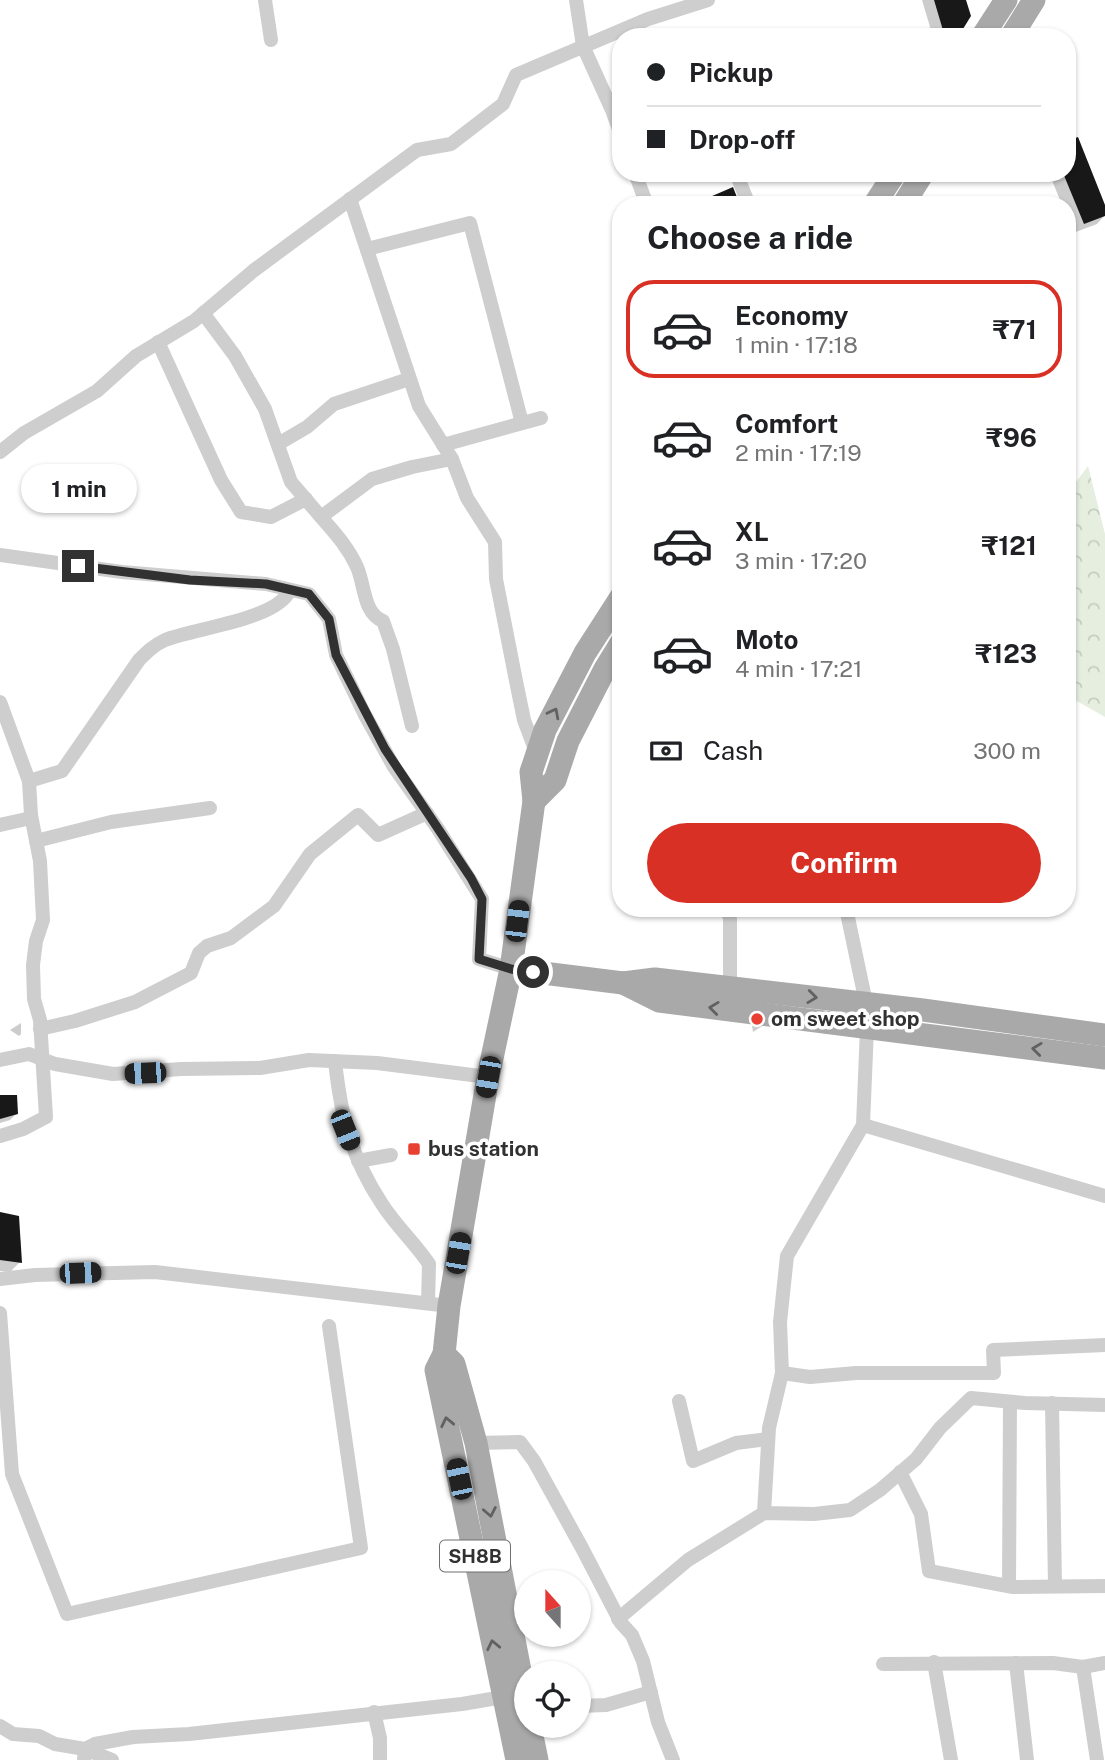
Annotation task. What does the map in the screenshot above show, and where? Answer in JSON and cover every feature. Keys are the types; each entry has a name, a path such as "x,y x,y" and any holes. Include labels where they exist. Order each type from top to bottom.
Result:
{"main road":[{"path":"988,28 1006,0"},
{"path":"1017,28 1034,0"},
{"path":"612,611 585,653 545,730 531,772 534,801 511,969 623,983 655,979 866,1003 1105,1035"},
{"path":"534,801 555,780 568,741 612,660"},
{"name":"SH8B","path":"511,969 439,1304 444,1354 436,1370 514,1683"},
{"path":"623,983 659,1001 1105,1058"},
{"name":"SH8B","path":"444,1354 454,1364 476,1443 514,1675"},
{"name":"SH8B","path":"517,1738 517,1760"},
{"path":"532,1738 537,1760"}],"street":[{"path":"265,0 271,40"},
{"path":"578,0 583,46 612,110"},
{"path":"626,28 708,0"},
{"path":"0,452 24,433 97,391 136,356 203,313 253,271 417,150 452,144 503,104 516,75 612,34"},
{"path":"350,199 419,406 452,459 467,498 495,542 496,579 516,681 524,720 537,754"},
{"path":"367,249 470,223 522,423"},
{"path":"203,313 235,356 265,409 292,482 341,538 358,568 371,612 375,618 383,621 393,649 412,726"},
{"path":"158,342 221,480 241,512 271,517 306,499"},
{"path":"278,444 307,427 334,404 409,379"},
{"path":"443,445 541,418"},
{"path":"321,517 372,479 452,459"},
{"path":"0,555 163,577 266,584 309,594 329,619 336,655 365,715 394,766 471,878 482,899 479,959 511,969"},
{"path":"29,781 62,771 150,648 175,636 226,624 272,607 282,602 290,590"},
{"path":"0,702 29,781 31,818 40,861 43,920 36,941 33,965 46,1117 23,1129 0,1136"},
{"path":"36,841 111,822 210,808"},
{"path":"40,1029 135,1002 191,974 199,953 207,946 231,938 274,906 310,854 358,815 378,835 427,813"},
{"path":"0,825 31,818"},
{"path":"729,917 730,988"},
{"path":"848,917 866,1003"},
{"path":"764,1513 768,1439 773,1404 782,1373 780,1322 787,1256 863,1125 867,1028"},
{"path":"0,1060 29,1054 55,1064 113,1074 181,1069 260,1068 309,1060 403,1066 488,1077"},
{"path":"0,1279 35,1275 155,1272 439,1304 429,1264 382,1204 358,1161 345,1130 335,1061"},
{"path":"863,1125 1105,1196"},
{"path":"358,1161 391,1155"},
{"path":"0,1313 12,1474 66,1614 361,1548 329,1326"},
{"path":"782,1373 810,1377 856,1373 994,1373 993,1350 1105,1345"},
{"path":"618,1619 688,1560 764,1513 814,1514 849,1510 880,1490 916,1458 940,1428 971,1398 1105,1405"},
{"path":"679,1401 693,1461 736,1444 768,1439"},
{"path":"1009,1586 1010,1402"},
{"path":"1052,1403 1055,1586"},
{"path":"476,1443 520,1442 534,1461 618,1619 632,1635 643,1661 658,1722 673,1760"},
{"path":"900,1472 922,1514 929,1571 1009,1586 1105,1586"},
{"path":"934,1662 951,1760"},
{"path":"1016,1663 1027,1760"},
{"path":"883,1664 1053,1663 1083,1667 1105,1663"},
{"path":"1083,1667 1097,1760"},
{"path":"591,1706 606,1705 651,1692"},
{"path":"85,1755 95,1744 133,1737 189,1734 514,1699"},
{"path":"374,1713 380,1738 380,1760"},
{"path":"0,1726 13,1734 39,1735 85,1755 112,1760"}],"green space":[{"path":"1088,466 1105,534 1105,717 1076,701 1076,482"}],"building":[{"path":"934,0 966,0 971,16 964,28 942,28"},
{"path":"1078,137 1105,205 1105,216 1084,224 1076,205 1076,196 1072,196 1067,182 1076,182"},
{"path":"733,187 736,196 712,196"},
{"path":"0,1095 17,1095 18,1114 0,1119"},
{"path":"0,1212 19,1216 22,1263 0,1260"}],"place":[{"name":"om sweet shop","path":"757,1019"},
{"name":"bus station","path":"414,1149"}],"route":[{"path":"78,566 190,580 266,584 309,594 329,619 336,655 365,715 394,766 438,828 482,899 479,959 511,969 533,972"}]}
